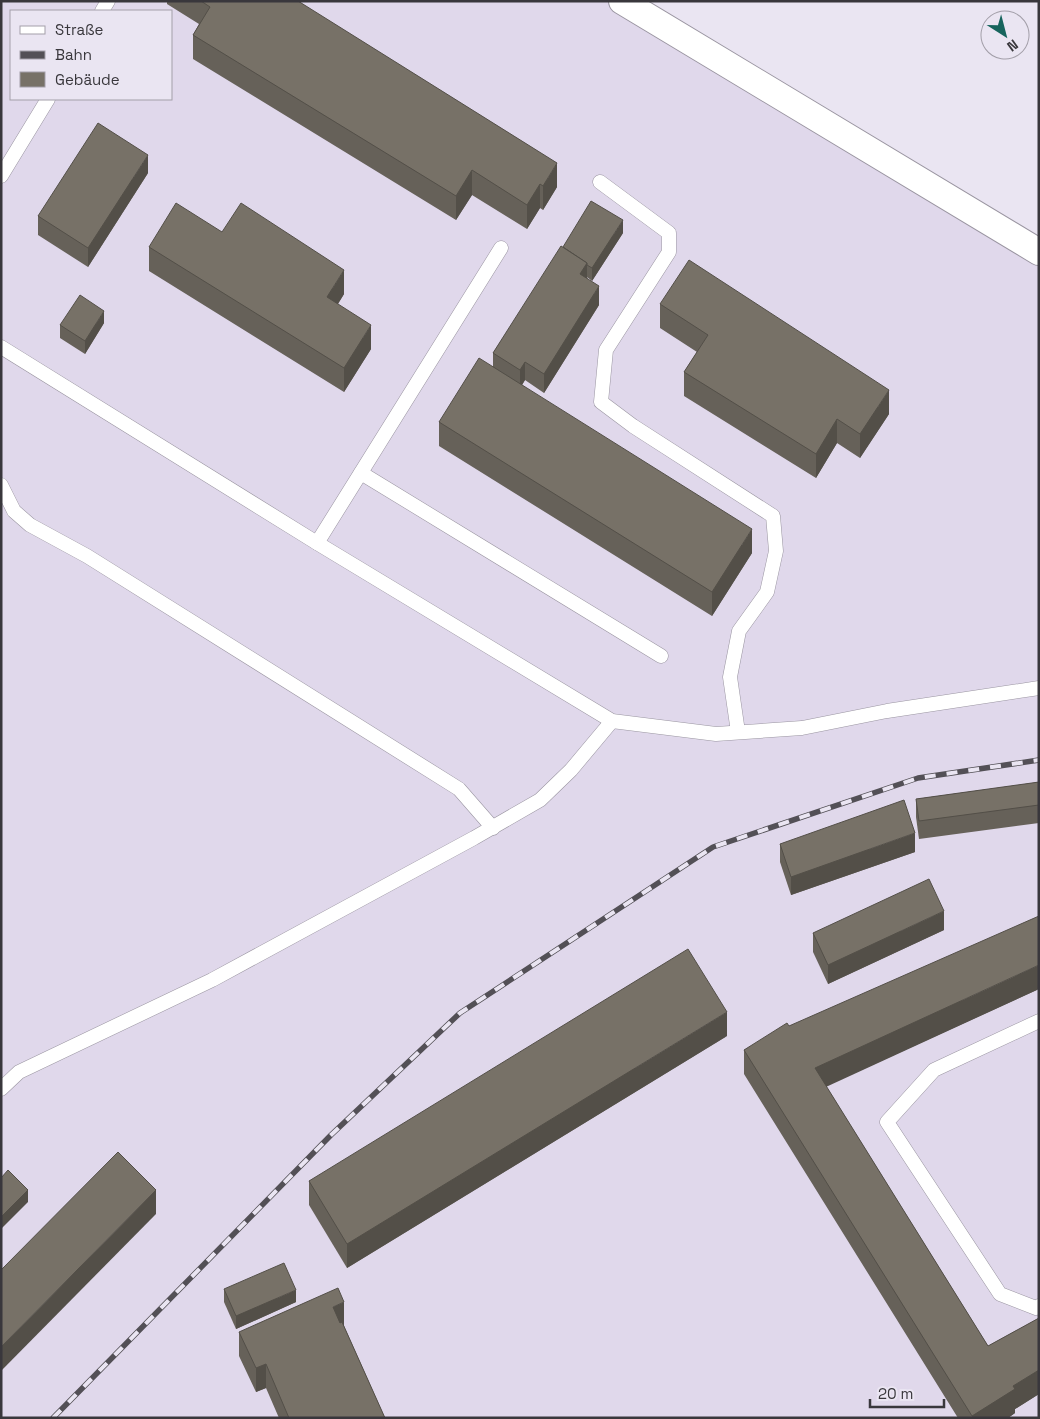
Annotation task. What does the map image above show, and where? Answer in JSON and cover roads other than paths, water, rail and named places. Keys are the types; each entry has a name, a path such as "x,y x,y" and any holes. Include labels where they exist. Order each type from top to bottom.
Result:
{"street":[{"path":"622,1 1039,252"}],"lane":[{"path":"1,176 47,100"},
{"path":"600,182 669,233 668,252 606,350 601,402 633,426 773,516 776,551 767,592 739,632 730,676 738,732"},
{"path":"317,544 501,248"},
{"path":"1,347 317,544 612,721 716,734 802,728 887,711 1039,688"},
{"path":"361,473 661,656"},
{"path":"1,485 14,511 30,524 87,556 459,789 493,828"},
{"path":"1,1089 19,1072 212,980 493,828 540,800 572,770 612,721"},
{"path":"1038,1309 1000,1294 887,1122 934,1070 1039,1021"}],"railway":[{"path":"53,1418 331,1135 460,1013 713,847 918,778 1039,760"}]}
